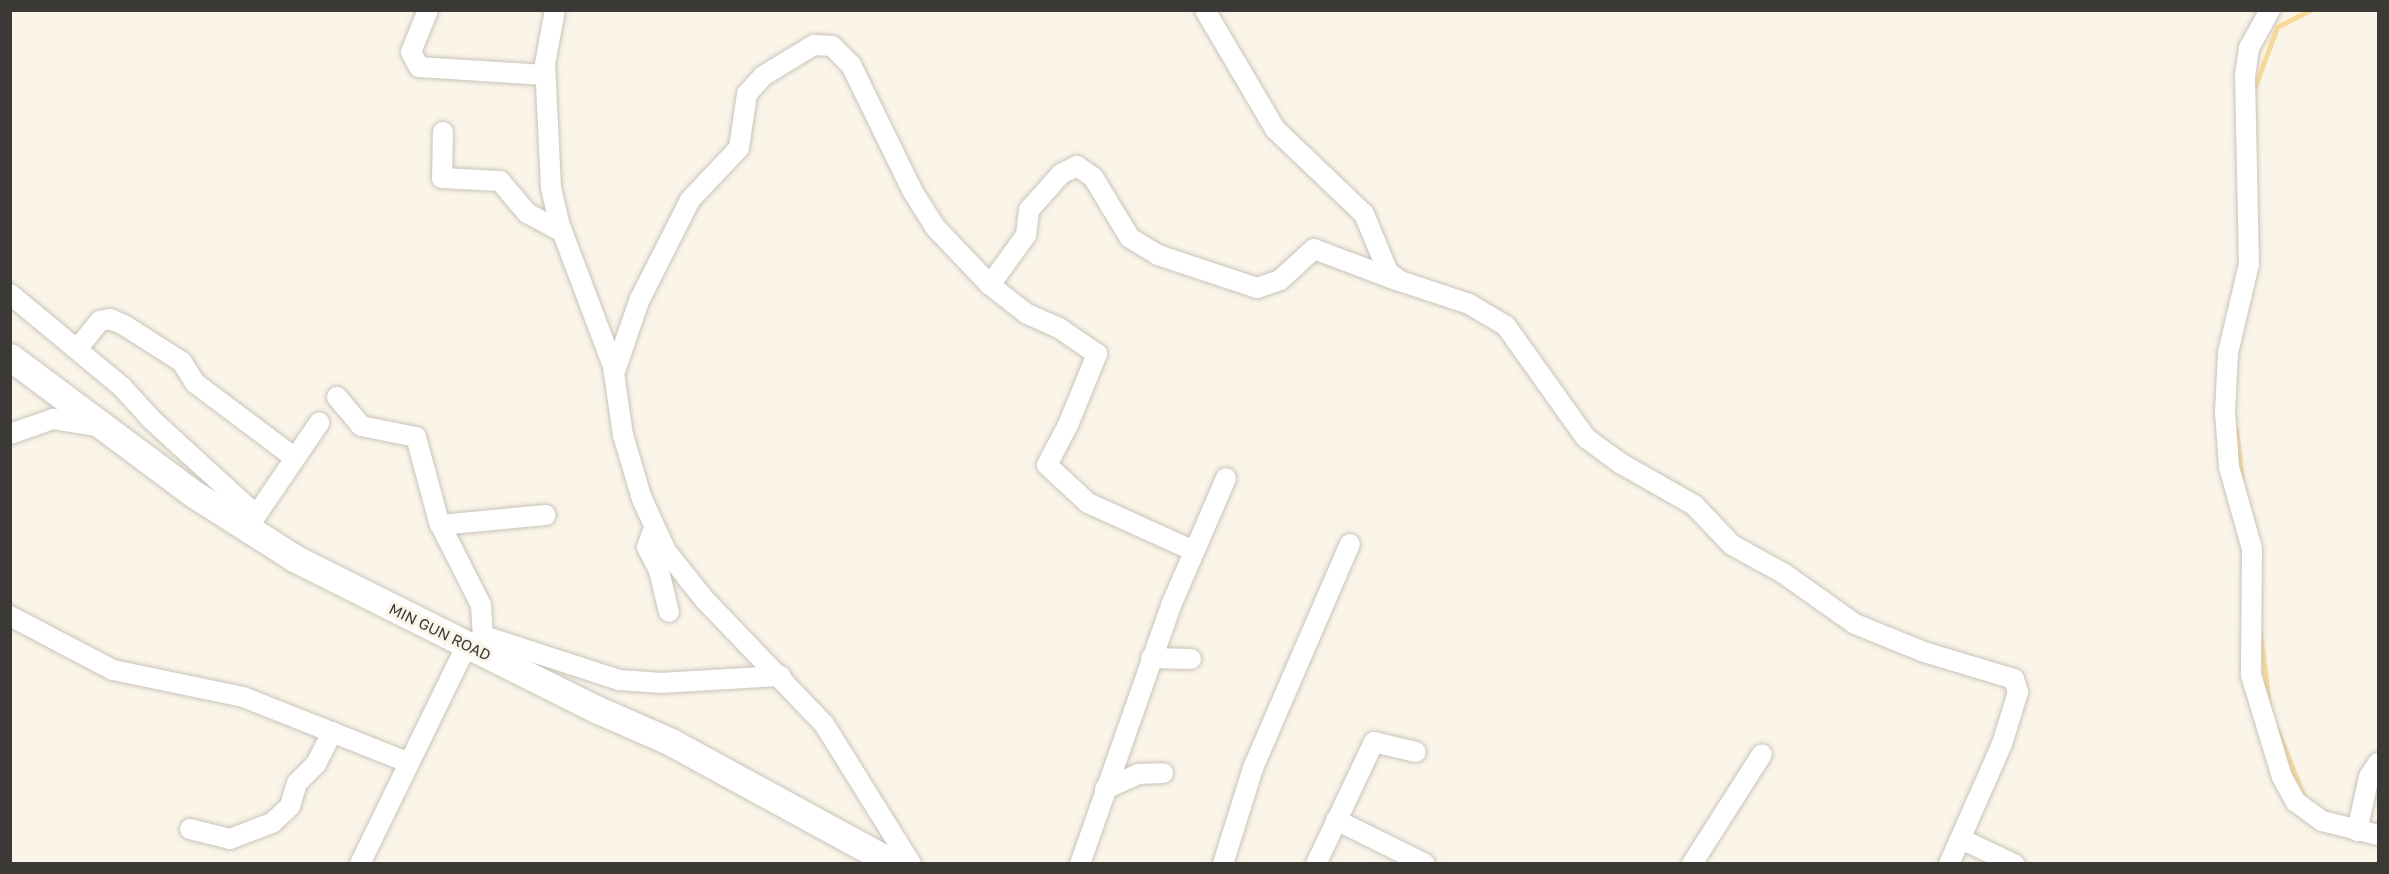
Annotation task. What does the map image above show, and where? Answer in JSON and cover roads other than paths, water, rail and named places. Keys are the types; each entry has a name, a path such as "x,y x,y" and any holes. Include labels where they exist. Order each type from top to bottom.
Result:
{"street":[{"path":"428,10 411,52 419,68 545,75"},
{"path":"555,10 546,40 547,156 561,231 614,374 630,468 654,528 704,599 781,676 844,752 911,864"},
{"path":"1205,10 1268,119 1364,214 1388,272 1400,281"},
{"path":"2270,10 2249,48 2245,75 2249,264 2228,353 2225,412 2229,467 2252,549 2251,675 2282,777 2296,802 2309,813 2357,831 2379,835"},
{"path":"614,374 639,301 690,200 739,148 747,94 763,76 814,45 832,46 850,65 913,192 935,227 990,285 1027,314 1059,328 1096,352 1068,425 1048,459 1048,468 1088,503 1194,551"},
{"path":"443,132 442,178 500,181 527,213 561,231"},
{"path":"990,285 1026,235 1029,210 1072,166 1093,177 1115,218 1140,245 1242,285 1257,288 1271,286 1314,249 1469,304 1501,321 1517,337 1586,438 1620,463 1694,505 1732,545 1783,573 1838,615 1876,635 2014,679 2018,692 2002,744 1949,864"},
{"path":"10,294 78,348 252,522 319,423"},
{"path":"78,348 100,321 110,319 124,325 183,362 195,383 295,458"},
{"name":"MIN GUN ROAD","path":"10,357 106,428 347,586 478,645 671,742 895,864"},
{"path":"337,396 361,426 416,437 440,525 481,605 478,645 407,762 360,864"},
{"path":"10,434 58,418 106,428"},
{"path":"1080,864 1151,658 1226,478"},
{"path":"440,525 546,516"},
{"path":"654,528 647,547 659,571 669,612"},
{"path":"1223,864 1253,768 1350,544"},
{"path":"10,616 113,670 232,693 407,762"},
{"path":"478,645 619,680 652,683 781,676"},
{"path":"1151,658 1191,660"},
{"path":"190,829 230,839 272,823 290,806 297,783 316,764 332,732"},
{"path":"1316,864 1374,742 1416,752"},
{"path":"1692,864 1762,754"},
{"path":"2357,831 2369,777 2379,763"},
{"path":"1105,789 1138,774 1162,773"},
{"path":"1336,820 1425,864"},
{"path":"1961,839 2014,864"}],"waterway":[{"path":"2253,92 2277,27 2310,10"},
{"path":"2236,430 2242,480"},
{"path":"2260,632 2269,704"},
{"path":"2276,727 2306,802"}]}
